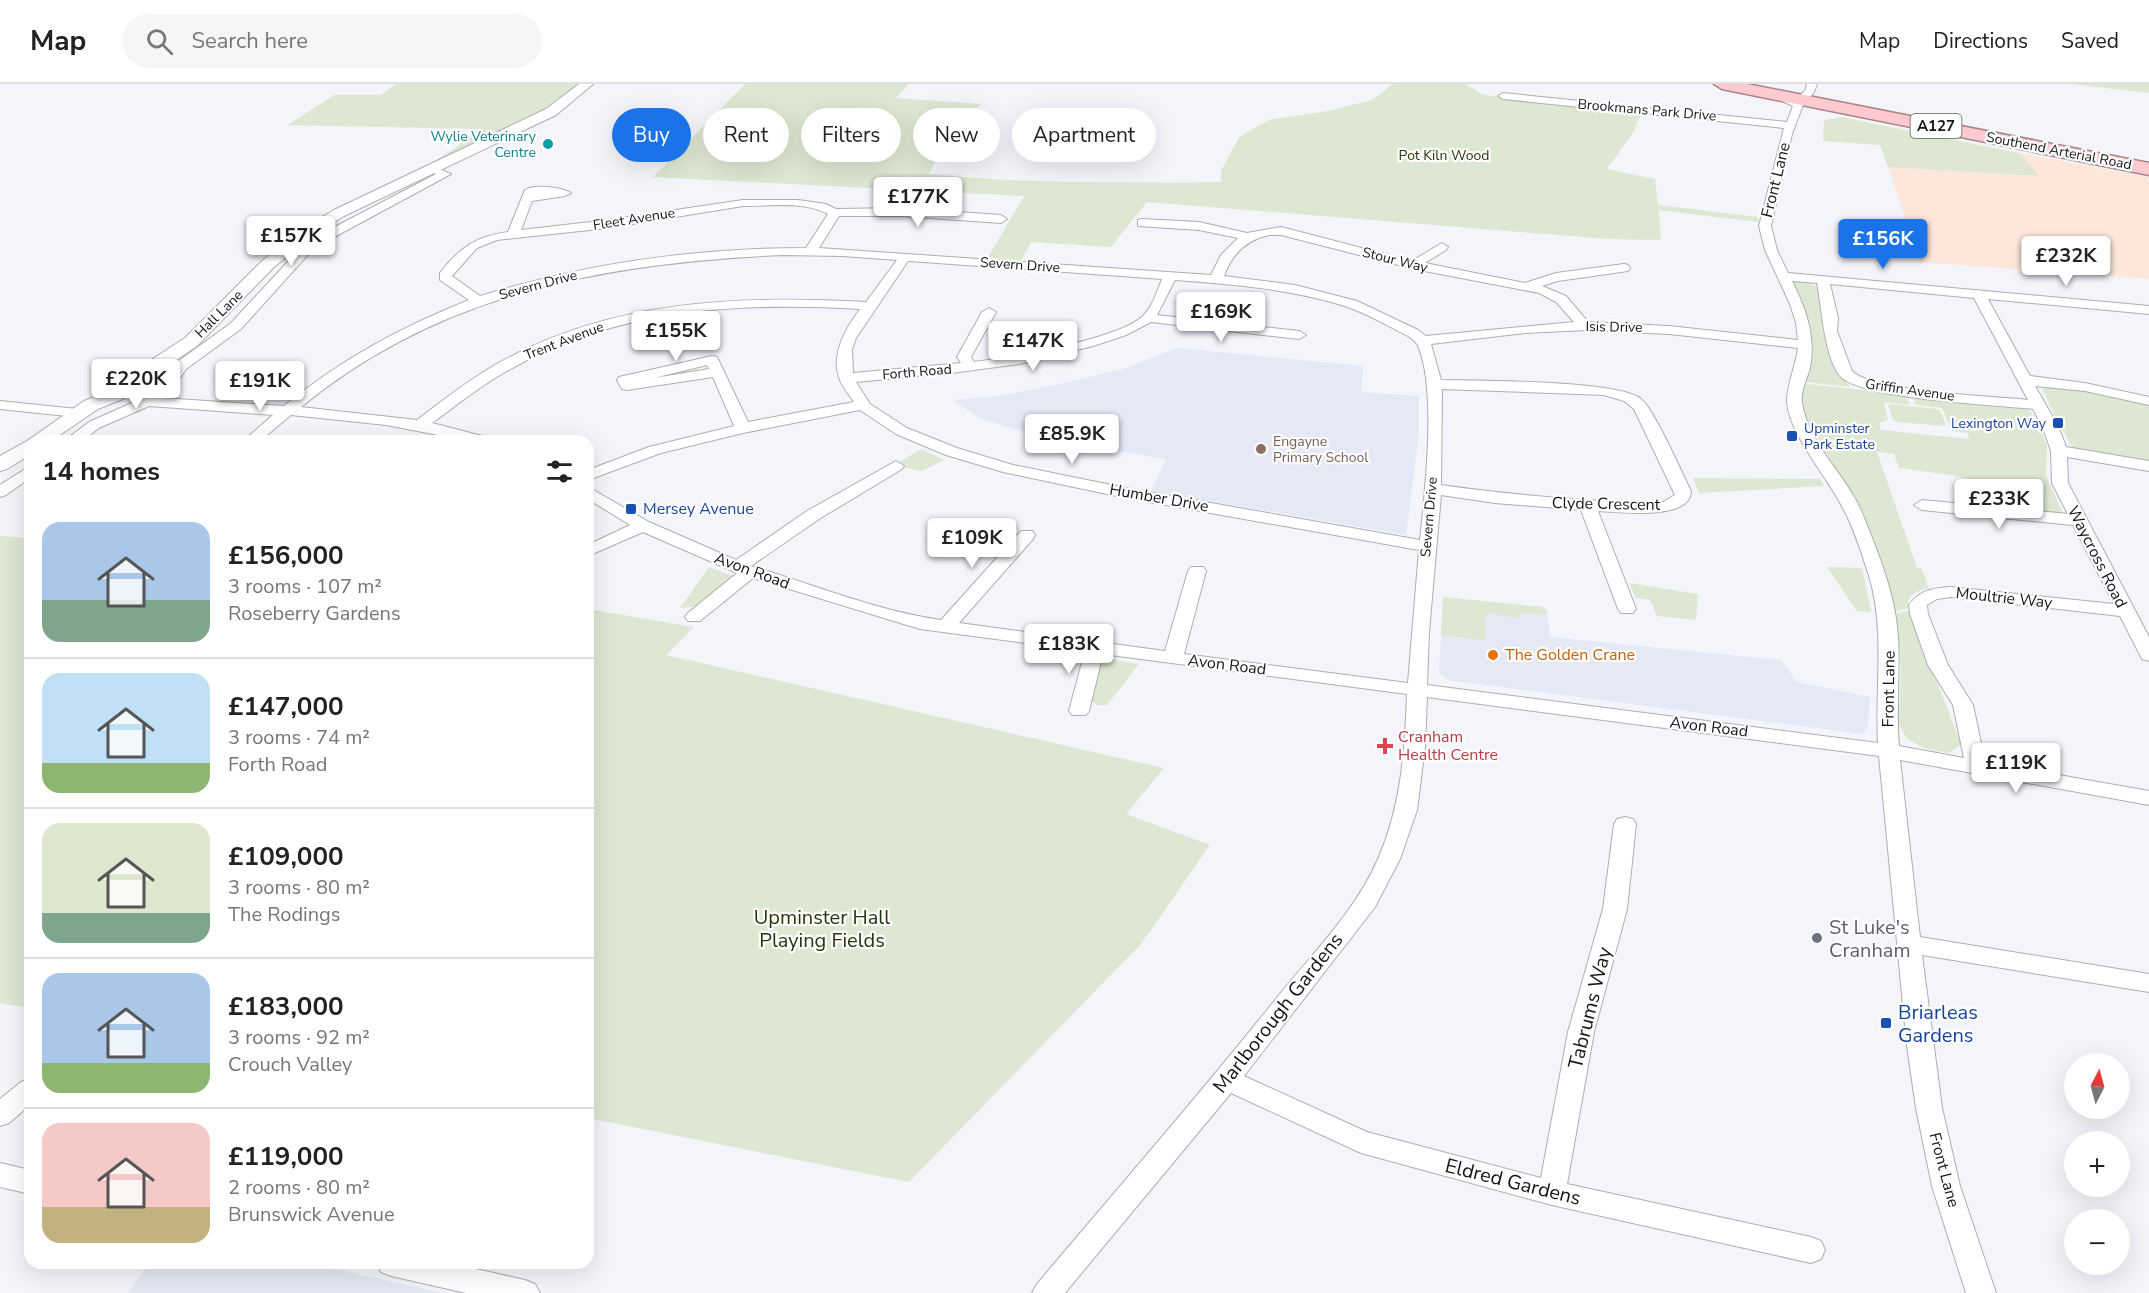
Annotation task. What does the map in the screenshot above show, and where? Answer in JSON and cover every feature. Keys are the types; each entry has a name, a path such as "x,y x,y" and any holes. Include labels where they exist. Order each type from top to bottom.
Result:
{"highway":[{"name":"Southend Arterial Road","path":"1722,84 2149,169"},
{"name":"Southend Arterial Road","path":"1748,84 2149,163"}],"street":[{"name":"Hall Lane","path":"46,435 98,401 116,395 129,383 191,342 268,264 305,234 339,213 551,112 587,84"},
{"path":"1768,93 1797,103 1804,96 1815,106 1842,107"},
{"name":"Brookmans Park Drive","path":"1503,96 1790,125"},
{"name":"Front Lane","path":"1804,96 1790,125 1765,226 1771,250 1797,304 1803,323 1805,345 1803,366 1794,401 1802,431 1826,465 1853,512 1879,580 1889,635 1887,723 1889,750 1929,1108 1946,1186 1981,1293"},
{"name":"Hall Lane","path":"80,435 94,425 166,389 181,366 237,326 310,245 445,174 432,169"},
{"path":"513,235 528,198"},
{"name":"Fleet Avenue","path":"479,301 448,282 445,277 446,273 478,242 513,235 608,224 743,203 798,202 822,206 834,213 902,212 1001,219"},
{"path":"810,252 834,213"},
{"path":"1142,223 1216,229 1247,237"},
{"name":"Stour Way","path":"1247,237 1261,231 1291,232 1414,265 1528,286 1561,299 1584,326"},
{"path":"1216,279 1224,260 1247,237"},
{"path":"1414,265 1442,247"},
{"name":"Severn Drive","path":"259,435 364,354 413,327 479,301 583,273 659,260 719,254 810,252 905,256 1216,279 1295,289 1334,299 1377,314 1413,333 1423,341 1435,384 1433,489 1426,546 1417,689"},
{"name":"Humber Drive","path":"905,256 853,328 845,347 846,378 862,405 885,422 928,443 1005,468 1426,546"},
{"path":"1528,286 1556,277 1624,268"},
{"path":"1170,276 1148,318 1299,335"},
{"path":"1784,276 2149,310"},
{"name":"Griffin Avenue","path":"1823,280 1831,318 1830,331 1845,373 1851,379 1875,388 2038,405"},
{"name":"Waycross Road","path":"1979,294 2056,439 2059,451 2060,483 2149,655"},
{"name":"Trent Avenue","path":"420,425 514,361 567,338 626,318 683,307 725,303 805,302 869,306"},
{"path":"969,366 964,357 989,312"},
{"name":"Forth Road","path":"846,378 969,366 1078,346 1118,333 1148,318"},
{"name":"Isis Drive","path":"1423,341 1500,332 1584,326 1690,331 1805,345"},
{"path":"718,372 627,386 624,380 712,360 718,372 744,428"},
{"path":"2025,380 2093,388 2149,401"},
{"name":"Clyde Crescent","path":"1433,489 1495,498 1588,506 1667,506 1683,497 1683,491 1637,402 1623,395 1604,391 1435,384"},
{"path":"116,395 124,400 151,398 269,411 290,410 420,425 461,435"},
{"path":"0,405 78,413"},
{"path":"594,473 655,450 744,428 862,405"},
{"path":"0,465 24,450"},
{"path":"2059,451 2149,466"},
{"path":"694,617 743,569 813,515 896,466"},
{"path":"0,492 24,475"},
{"name":"Avon Road","path":"594,496 643,526 743,569 864,608 945,627 1889,750 2149,798"},
{"path":"1922,505 2078,520"},
{"path":"1588,506 1627,609"},
{"path":"594,548 643,526"},
{"path":"945,627 1027,536"},
{"path":"1173,658 1197,571"},
{"name":"Moultrie Way","path":"1976,766 1963,705 1938,665 1919,614 1918,605 1923,598 1934,593 1951,592 2125,611"},
{"path":"1079,711 1095,648"},
{"name":"Marlborough Gardens","path":"1047,1293 1227,1079 1366,901 1389,859 1406,810 1415,747 1417,689"},
{"name":"Tabrums Way","path":"1552,1193 1581,1032 1615,909 1625,824"},
{"path":"1910,944 2149,983"},
{"name":"Eldred Gardens","path":"1227,1079 1361,1142 1552,1193 1811,1250"},
{"path":"0,1115 24,1094"},
{"path":"0,1175 24,1181"},
{"path":"418,1269 525,1293"}],"shaded area":[{"path":"2019,153 2149,177 2149,279 1920,262 1888,167 2040,176"},
{"name":"Engayne Primary School","path":"1177,348 1363,366 1361,392 1419,396 1419,431 1406,535 1151,491 1166,459 1046,439 979,418 953,400 1000,396 1061,384 1126,368"},
{"path":"1443,597 1542,607 1547,610 1550,637 1781,660 1797,682 1870,697 1868,727 1862,734 1448,680 1439,673"},
{"path":"145,1269 334,1269 444,1293 127,1293"}],"green space":[{"path":"396,84 578,84 521,123 416,173 458,146 478,129 288,125 334,95 381,95"},
{"name":"Pot Kiln Wood","path":"745,84 909,84 896,98 981,104 977,108 913,108 913,162 934,162 929,174 1038,181 1221,182 1221,171 1239,137 1269,120 1328,111 1372,100 1393,84 1466,84 1483,95 1642,110 1634,131 1607,169 1655,179 1658,205 1758,217 1758,222 1659,210 1661,240 1608,239 1147,202 1111,247 1031,242 1021,261 987,259 1024,196 653,177 668,162 691,162 691,139 703,126 703,162 789,162 789,108 721,108"},
{"path":"2071,84 2149,84 2149,93"},
{"path":"1841,117 2019,153 2040,176 1888,167 1880,145 1823,141 1824,120"},
{"path":"1792,282 1809,282 1816,287 1825,317 1822,328 1837,370 1850,387 1806,382 1808,325"},
{"path":"1806,384 1882,392 1907,398 1910,405 1884,402 1888,420 1879,423 1881,430 1970,439 1967,433 1952,431 1942,408 1916,405 1913,399 1934,398 2030,411 2042,432 2047,447 2046,476 2063,513 2061,515 2009,511 2007,506 1976,502 1966,477 1899,468 1894,454 1877,452 1917,568 1922,569 1929,588 1911,596 1908,608 1893,612 1887,580 1863,515 1804,415 1803,395"},
{"path":"2041,385 2073,388 2149,403 2149,464 2074,450 2060,425 2065,425 2060,417 2055,417"},
{"path":"1888,405 1940,410 1946,426 1893,421"},
{"path":"921,449 944,460 922,471 900,467 902,464 898,463"},
{"path":"1693,478 1820,479 1824,486 1699,493"},
{"path":"0,536 24,538 24,1007 0,1003"},
{"path":"709,567 735,577 699,606 680,608"},
{"path":"1827,567 1862,568 1871,612 1857,611"},
{"path":"1629,583 1698,594 1696,620 1657,616 1650,600 1636,598"},
{"path":"1443,597 1542,607 1547,610 1547,615 1521,613 1520,618 1486,613 1485,640 1441,635"},
{"name":"Upminster Hall Playing Fields","path":"594,610 694,627 666,655 1164,768 1126,814 1210,845 1141,944 909,1182 594,1119"},
{"path":"1911,610 1961,745 1949,753 1923,748 1906,738 1899,724 1901,667 1895,614"},
{"path":"1099,658 1139,664 1107,705 1097,705 1090,700"}],"place":[{"name":"Wylie Veterinary Centre","path":"548,144"},
{"name":"Lexington Way","path":"2058,423"},
{"name":"Upminster Park Estate","path":"1792,436"},
{"name":"Engayne Primary School","path":"1261,449"},
{"name":"Mersey Avenue","path":"631,509"},
{"name":"The Golden Crane","path":"1493,655"},
{"name":"Cranham Health Centre","path":"1385,746"},
{"name":"St Luke's Cranham","path":"1817,938"},
{"name":"Briarleas Gardens","path":"1886,1023"}]}
